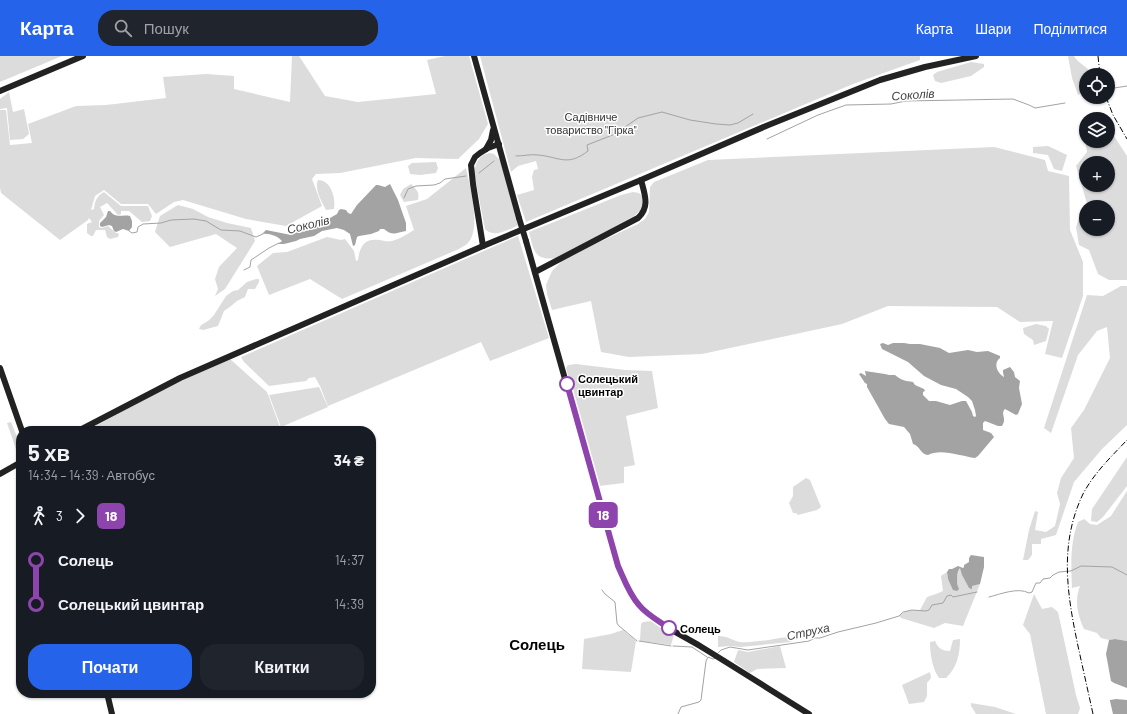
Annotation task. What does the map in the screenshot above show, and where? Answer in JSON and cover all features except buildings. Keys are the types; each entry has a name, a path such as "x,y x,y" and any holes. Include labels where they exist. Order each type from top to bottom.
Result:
{"main road":[{"path":"1,91 84,56"},
{"path":"474,56 608,533 618,566 627,587 639,605 648,614 809,714"},
{"path":"88,426 162,387 233,354 766,126 863,86 894,75 976,56"},
{"path":"486,149 491,140 493,124"},
{"path":"483,246 471,165 475,157 486,149 499,144"},
{"path":"535,272 638,218 643,213 646,205 641,180"},
{"path":"0,368 20,426"},
{"path":"0,474 16,465"},
{"path":"108,698 112,714"}],"green space":[{"path":"0,56 62,56 0,82"},
{"path":"292,56 299,56 325,96 358,102 436,94 427,60 445,56 469,56 488,124 479,139 458,159 416,158 340,173 316,174 312,179 322,206 286,226 246,219 183,200 174,202 156,214 148,204 121,204 104,190 95,196 91,210 94,209 98,197 104,192 121,206 148,206 152,216 150,221 142,222 129,211 121,211 121,214 118,215 107,203 100,207 104,215 99,221 99,227 102,228 108,226 119,234 118,237 110,239 107,237 105,230 96,230 93,236 91,236 87,233 87,224 92,222 89,218 60,240 1,193 0,110 6,110 10,145 32,143 28,124 76,106 106,105 166,98 163,77 206,74 234,76 234,89 290,102"},
{"name":"Садівниче товариство \"Гірка\"","path":"480,56 920,56 920,60 853,84 526,222 517,195 534,190 532,177 534,170 538,169 536,161 518,166 511,172"},
{"path":"1068,56 1074,56 1087,68 1079,68 1078,95 1072,78"},
{"path":"971,62 984,64 984,67 971,76 941,83 935,81 933,75 937,72"},
{"path":"9,92 13,112 24,109 29,134 23,139 10,140 7,108 0,109 0,99"},
{"path":"1115,138 1127,156 1127,280 1109,280 1098,274 1089,250 1079,245 1076,227 1079,218 1079,236 1115,236 1115,200 1086,200 1084,192 1115,192 1115,156 1084,156 1087,152 1086,148 1115,148"},
{"path":"1048,146 1067,155 1062,171 1054,169 1048,155 1033,153 1033,147"},
{"path":"994,147 1045,160 1048,171 1069,176 1070,230 1083,262 1083,296 1062,358 1045,354 1053,321 1020,322 997,307 888,306 842,324 702,354 629,357 601,352 591,301 552,310 546,285 552,271 561,262 638,224 645,219 649,212 650,187 654,182 708,160"},
{"path":"490,153 494,154 500,160 519,225 497,233 489,232 485,229 474,172 479,159"},
{"path":"436,162 438,168 436,173 420,175 410,174 408,166 412,163"},
{"path":"1079,162 1079,176 1076,166"},
{"path":"466,168 474,208 474,229 467,244 459,249 342,299 310,279 269,295 257,266 273,253 287,252 327,237 341,240 345,239 354,251 356,261 358,260 360,251 364,244 370,240 392,241 401,238 414,230 406,206 427,199"},
{"path":"318,180 326,183 332,190 334,209 326,210 318,191"},
{"path":"411,184 418,193 418,200 404,202 400,195 403,189"},
{"path":"633,192 639,193 642,196 643,202 641,209 634,216 557,258 544,258 536,253 529,232 621,195"},
{"path":"178,205 193,209 208,217 227,223 251,228 255,241 225,289 215,296 218,289 215,279 219,267 237,248 216,234 170,247 155,232 160,216"},
{"path":"518,236 549,338 490,361 481,342 328,406 315,377 309,378 306,381 269,386 244,362 241,357"},
{"path":"259,279 259,282 255,289 248,289 245,297 224,311 218,326 203,330 199,329 201,325 214,315 226,296 233,291 238,290 247,282"},
{"path":"1121,286 1127,286 1127,425 1102,449 1074,482 1056,535 1041,539 1041,544 1032,544 1032,555 1028,560 1023,560 1029,530 1035,511 1038,512 1035,530 1046,532 1055,526 1060,504 1057,493 1061,478 1074,458 1071,428 1084,410 1110,358 1107,327 1097,331 1078,355 1051,433 1044,428 1087,295 1103,296"},
{"path":"1036,324 1046,326 1049,329 1046,341 1034,345 1033,340 1024,334 1023,328"},
{"path":"230,359 267,392 280,426 95,426 173,384"},
{"path":"576,364 625,370 652,371 658,408 626,416 635,465 624,467 624,483 599,486 566,368 568,365"},
{"path":"319,387 328,407 281,426 269,395"},
{"path":"11,422 16,434 16,449 7,423"},
{"path":"1127,457 1127,486 1103,517 1097,522 1091,521 1092,509"},
{"path":"806,478 810,480 821,507 817,510 798,515 793,513 789,503 793,496 793,487"},
{"path":"1127,491 1127,641 1115,639 1109,640 1101,638 1097,633 1084,629 1082,624 1077,603 1080,586 1072,588 1072,546 1078,522 1084,519 1090,524 1097,525 1111,516"},
{"path":"960,568 969,588 980,584 963,626 945,623 934,628 901,618 899,616 906,611 920,610 927,597 943,591 941,576 947,572 948,579 951,584 957,584"},
{"path":"1034,594 1042,609 1052,607 1058,612 1080,708 1078,714 1046,714 1030,634 1023,625"},
{"path":"652,621 663,628 668,633 667,634 669,635 671,633 674,635 671,645 640,641 641,624 643,622"},
{"path":"623,630 636,641 631,672 582,669 584,639"},
{"path":"718,636 740,642 785,638 793,640 791,642 740,647 718,647"},
{"path":"960,639 958,655 953,670 946,678 939,678 932,660 930,642 935,641 937,646 941,649 950,651 953,640"},
{"path":"780,646 786,668 757,669 750,673 734,662 738,650 748,652"},
{"path":"930,672 931,678 927,683 927,696 924,702 909,704 902,685"},
{"path":"971,703 995,707 1016,714 976,714 971,706"}],"shaded area":[{"path":"390,184 398,200 406,223 406,231 392,233 384,229 380,229 379,231 371,234 357,237 355,245 353,246 350,234 337,228 322,231 314,236 284,244 278,244 282,241 276,236 262,234 266,230 291,235 299,231 309,229 314,223 325,218 330,218 337,214 341,209 346,210 351,214 357,205 376,185 385,187"},
{"path":"108,211 117,216 130,216 132,227 129,231 123,229 116,232 112,226 100,226 100,223 106,217"},
{"path":"883,343 888,345 893,343 920,344 940,348 949,353 968,350 977,352 988,351 1000,356 996,365 999,373 1004,377 1003,370 1010,367 1014,372 1015,377 1020,381 1019,388 1022,404 1018,414 1016,415 1005,409 1003,412 1004,421 1002,426 985,421 983,423 983,430 991,433 994,437 975,458 944,452 926,455 913,444 910,434 904,427 889,424 867,387 867,384 859,374 861,373 866,376 865,371 895,375 903,380 913,382 915,385 924,389 925,391 923,392 923,395 929,401 936,401 950,405 966,401 973,416 975,417 975,410 972,401 956,389 941,385 924,376 908,362 882,349 880,344"},
{"path":"971,555 984,557 984,567 980,584 972,586 972,589 969,588 960,568 957,576 957,584 959,589 957,591 953,590 948,579 947,572 949,569 958,566 963,568 964,565 969,562"},
{"path":"1115,639 1127,641 1127,688 1111,681 1106,654 1109,640"},
{"path":"1110,700 1127,700 1127,714 1113,714"}],"waterway":[{"name":"Соколів","path":"1115,88 1127,86"},
{"name":"Соколів","path":"767,139 818,115 846,105 891,104 906,101 1013,99 1035,108 1065,103"},
{"name":"Соколів","path":"516,156 535,155 563,160 574,159 588,151 587,145 615,134 638,118 662,112 690,120 730,125 738,123 753,114"},
{"name":"Соколів","path":"479,173 494,161"},
{"name":"Соколів","path":"404,198 408,189 416,186 434,185 445,179 466,176"},
{"name":"Соколів","path":"129,231 132,233 137,232 138,227 143,224 161,223 171,220 194,219 206,221 221,230 240,231 256,237 263,234"},
{"path":"244,270 250,267 251,260 279,243"},
{"name":"Струха","path":"989,597 1015,591 1032,592 1036,583 1040,583 1043,579 1050,578 1059,572 1071,571 1081,566 1112,567 1127,575"},
{"path":"602,590 615,602 618,625 637,641"},
{"name":"Струха","path":"718,653 721,650 730,647 748,650 809,641 815,638 820,638 899,616 903,612 912,610 926,611 929,610 932,605 943,603 947,596 951,595 953,597 977,592"},
{"path":"639,641 671,646"},
{"path":"673,646 692,647 707,657"},
{"name":"Струха","path":"678,714 681,707 699,702 701,700 706,661 708,657 713,659 716,658"}],"railway":[{"path":"1098,56 1099,68"},
{"path":"1109,104 1113,115 1127,139"},
{"path":"1093,714 1078,646 1068,588 1068,550 1075,513 1087,486 1127,440"}],"bus line":[{"name":"18","path":"567,384 618,566 627,587 639,605 648,614 669,628"}],"place":[{"name":"Солецький цвинтар","path":"567,384"},
{"name":"Солець","path":"669,628"}],"district":[{"name":"Солець","path":"537,644"}]}
